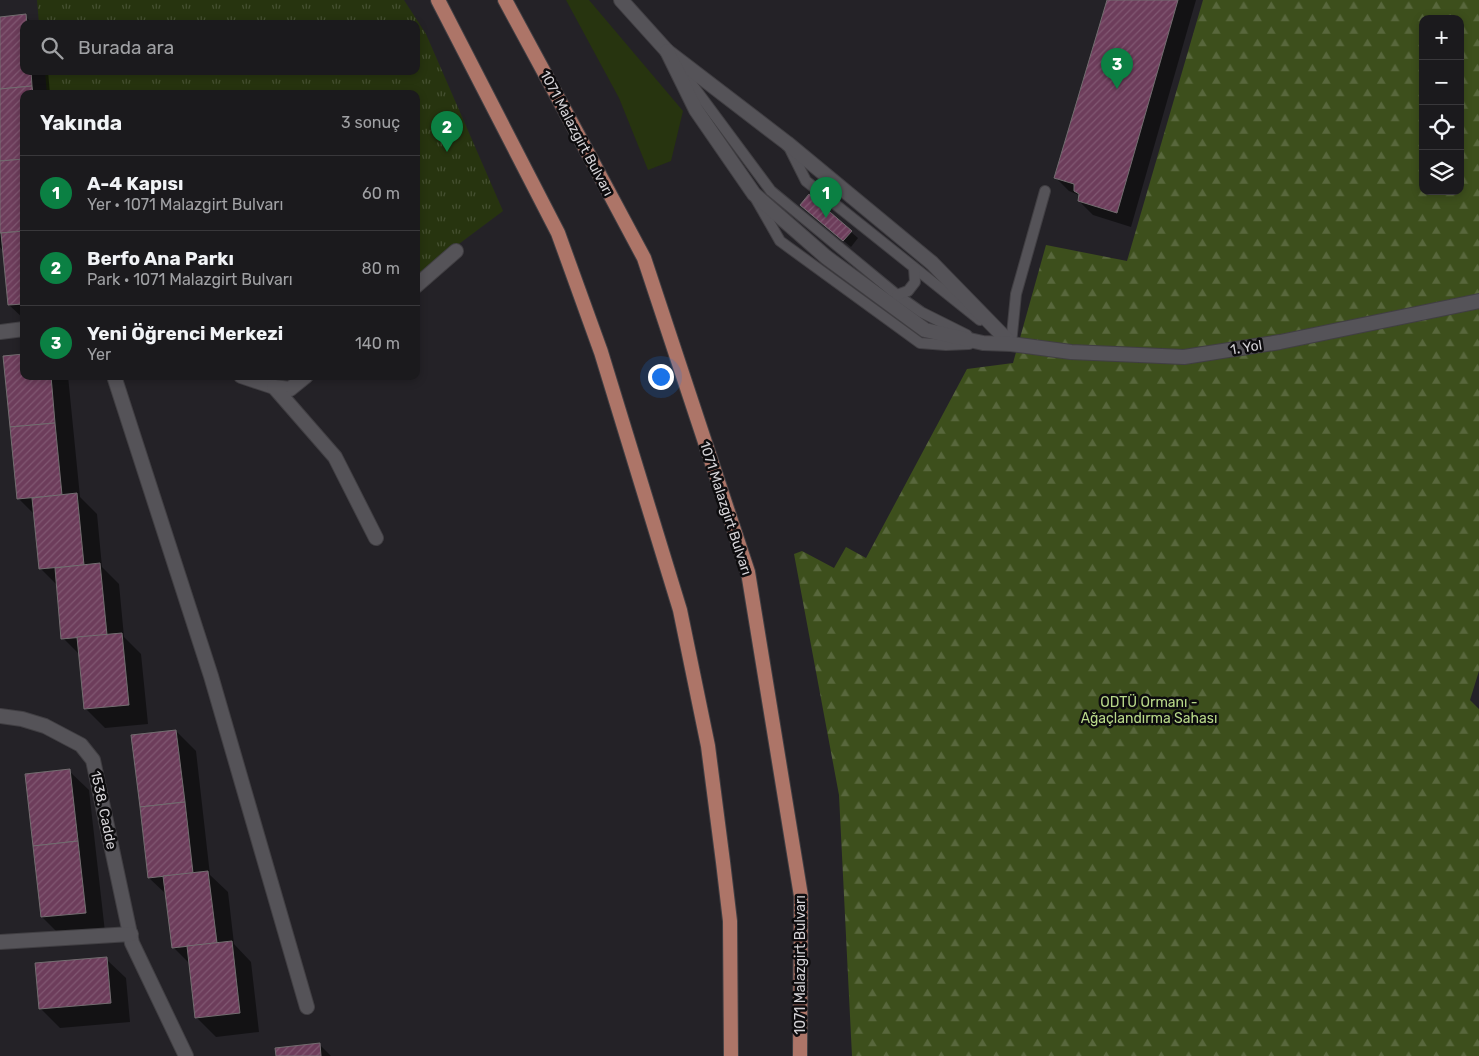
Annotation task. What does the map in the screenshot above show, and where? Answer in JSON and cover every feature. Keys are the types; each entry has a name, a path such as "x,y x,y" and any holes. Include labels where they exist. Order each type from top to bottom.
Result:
{"main road":[{"path":"438,0 558,233 601,352 680,610 708,746 730,922 731,1056"},
{"name":"1071 Malazgirt Bulvarı","path":"505,0 644,258 748,572 801,896 800,1056"}],"street":[{"path":"621,0 667,51 787,143 932,263 1011,344"},
{"name":"1. Yol","path":"667,51 696,110 754,194 826,257 925,330 983,343 1011,344 1071,352 1184,357 1280,342 1479,301"},
{"path":"420,282 456,251"},
{"path":"0,332 20,330"},
{"path":"115,380 210,676 307,1007"},
{"path":"253,380 274,387 290,389 301,380"},
{"path":"274,387 335,457 376,538"},
{"name":"1538. Cadde","path":"0,716 22,719 45,726 81,745 93,760 132,943 186,1056"},
{"path":"0,942 131,934"}],"lane":[{"path":"667,51 771,191 896,296 921,312 983,343"},
{"path":"787,143 806,181 1011,344"},
{"path":"754,194 771,191"},
{"path":"1011,344 1016,294 1045,191"},
{"path":"896,296 908,291 915,282 914,268"}],"green space":[{"path":"37,0 404,0 417,20 39,20"},
{"path":"566,0 589,0 683,111 671,161 648,170 619,98"},
{"name":"ODTÜ Ormanı - Ağaçlandırma Sahası","path":"1203,0 1479,0 1479,671 1470,700 1479,709 1479,1056 852,1056 839,795 794,554 802,551 834,568 846,547 866,558 967,369 1013,363 1046,245 1127,261"},
{"path":"420,25 426,34 503,211 420,273 420,90 47,90 45,75 420,75"}],"building":[{"path":"1107,0 1178,0 1117,213 1078,201 1079,194 1074,191 1074,184 1054,178"},
{"path":"26,14 27,20 20,20 20,75 31,75 32,86 0,89 0,17"},
{"path":"32,86 32,90 20,90 20,159 0,161 0,89"},
{"path":"20,159 20,231 0,233 0,161"},
{"path":"809,194 852,231 843,241 800,205"},
{"path":"20,231 20,304 8,305 1,233"},
{"path":"20,354 20,380 51,380 55,423 10,427 3,356"},
{"path":"55,423 62,495 17,499 10,427"},
{"path":"77,493 84,565 39,569 32,498"},
{"path":"100,563 107,635 61,639 55,568"},
{"path":"122,633 129,705 84,709 77,637"},
{"path":"176,730 185,802 140,807 131,735"},
{"path":"70,769 78,841 33,846 25,774"},
{"path":"185,802 193,873 148,878 140,807"},
{"path":"78,841 86,913 41,917 33,846"},
{"path":"208,871 217,943 172,948 163,876"},
{"path":"232,941 240,1013 195,1018 187,946"},
{"path":"107,957 111,1003 39,1009 35,963"},
{"path":"320,1043 321,1056 276,1056 275,1048"}],"place":[{"name":"Yeni Öğrenci Merkezi","path":"1117,89"},
{"name":"Berfo Ana Parkı","path":"447,152"},
{"name":"A-4 Kapısı","path":"826,218"}]}
